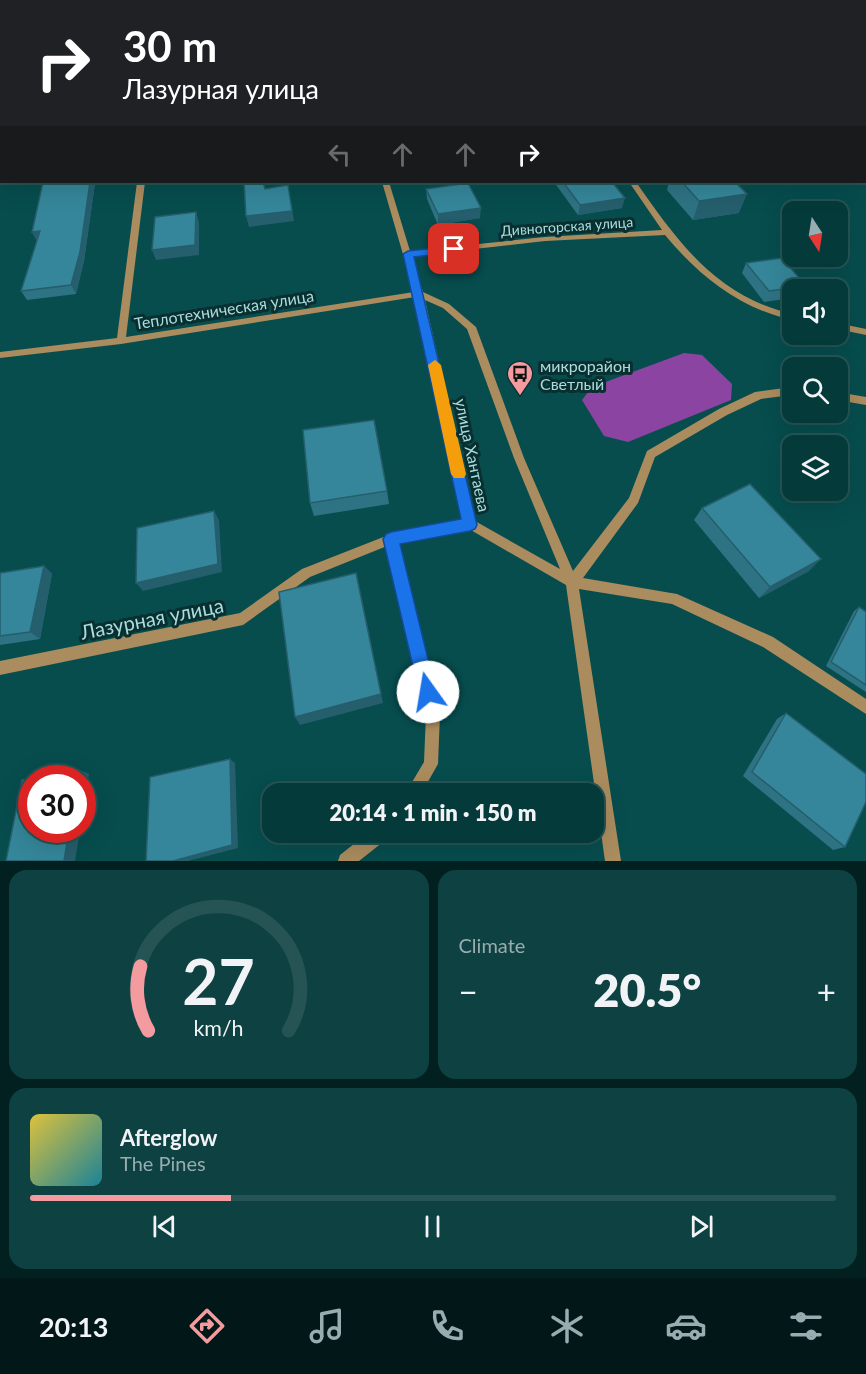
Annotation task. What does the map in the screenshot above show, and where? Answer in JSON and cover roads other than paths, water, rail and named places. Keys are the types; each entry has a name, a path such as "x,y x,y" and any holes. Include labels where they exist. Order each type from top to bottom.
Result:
{"street":[{"name":"Теплотехническая улица","path":"141,183 121,341 419,294"},
{"name":"улица Хантаева","path":"386,183 419,294 470,525 572,582"},
{"name":"Дивногорская улица","path":"634,183 667,232"},
{"path":"667,232 702,270 746,300 782,315"},
{"name":"Дивногорская улица","path":"408,254 545,240 667,232"},
{"path":"419,294 446,306 471,327 519,458 572,582 613,861"},
{"path":"848,328 866,332"},
{"path":"0,355 121,341"},
{"path":"572,582 634,500 651,454 723,412 759,395 782,393"},
{"path":"848,398 866,401"},
{"name":"Лазурная улица","path":"0,668 243,619 306,573 391,539 470,525"},
{"path":"391,539 433,714 431,764 419,783"},
{"path":"572,582 673,598 768,642 866,707"},
{"path":"346,861 368,843"}],"place":[{"name":"микрорайон Светлый","path":"520,397"}]}
